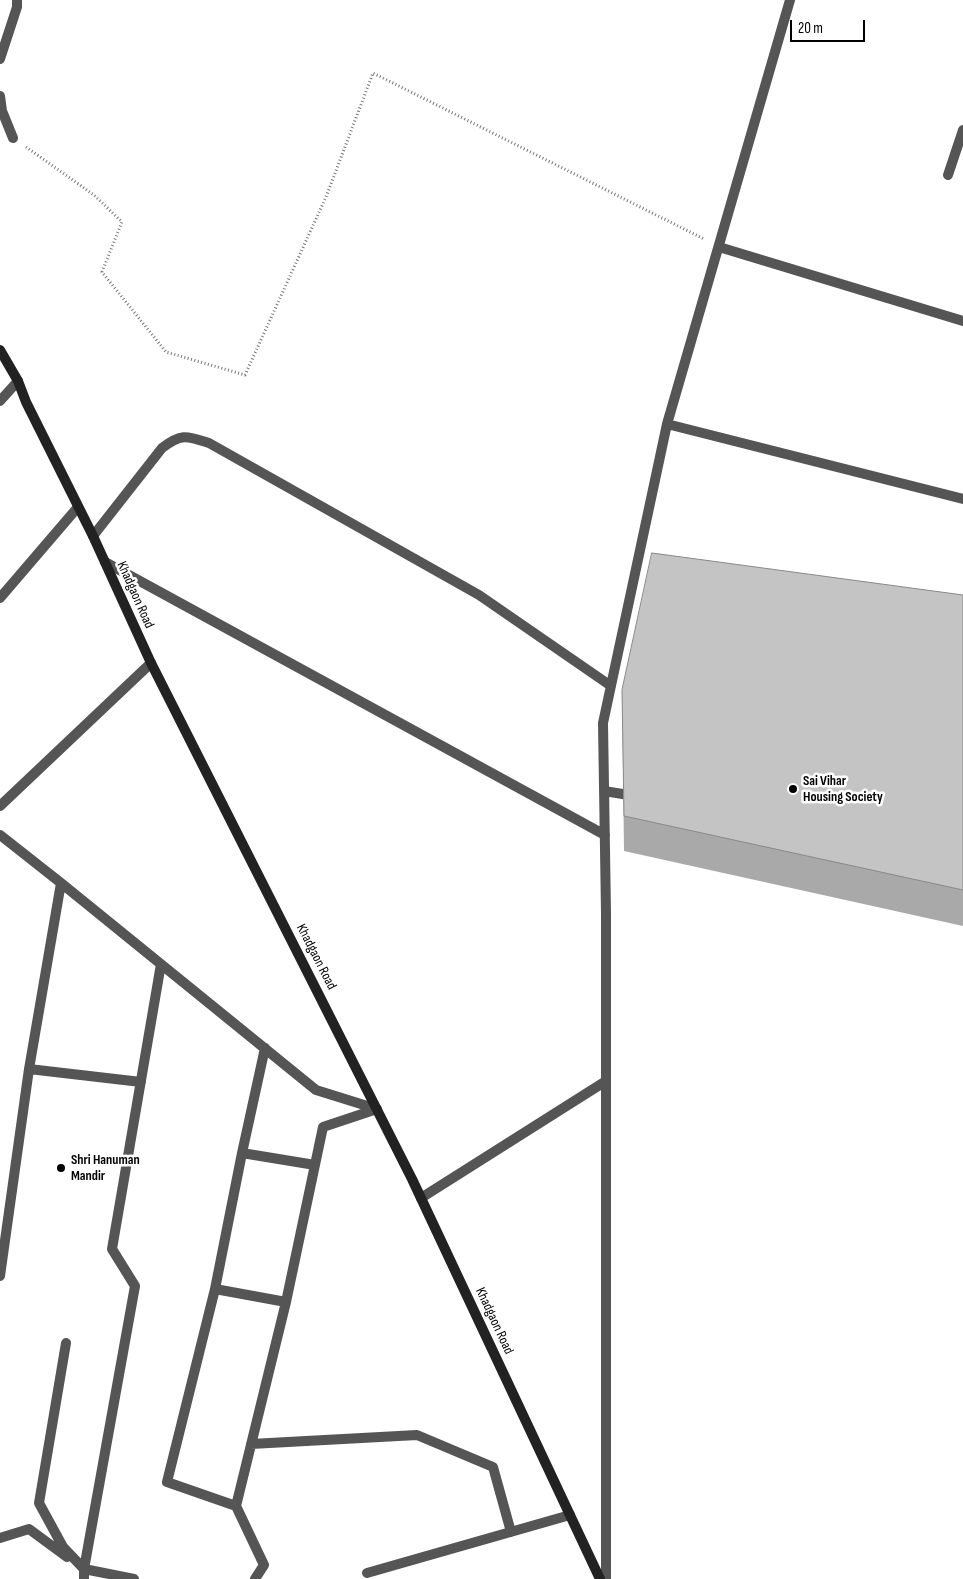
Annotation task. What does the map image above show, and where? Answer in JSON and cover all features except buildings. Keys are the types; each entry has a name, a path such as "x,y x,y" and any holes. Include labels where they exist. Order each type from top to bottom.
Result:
{"street":[{"path":"0,59 17,7 17,0"},
{"path":"606,1579 606,913 603,723 611,686 626,641 668,424 790,0"},
{"path":"0,96 2,111 13,138"},
{"path":"948,175 963,130"},
{"path":"0,132 13,138"},
{"path":"719,246 963,321"},
{"name":"Khadgaon Road","path":"0,350 18,381 26,402 93,536 151,663 421,1198 600,1579"},
{"path":"0,401 18,381"},
{"path":"668,424 963,499"},
{"path":"93,536 162,448 174,439 189,437 209,443 479,595 611,686"},
{"path":"0,598 78,507"},
{"path":"105,562 604,835"},
{"path":"0,806 151,663"},
{"path":"604,792 643,797"},
{"path":"0,835 316,1090 377,1109"},
{"path":"0,1276 29,1068 61,883"},
{"path":"84,1574 135,1286 112,1249 161,964"},
{"path":"236,1506 167,1482 215,1289 265,1048"},
{"path":"29,1068 141,1082"},
{"path":"421,1198 606,1081"},
{"path":"255,1579 264,1565 236,1506 286,1302 323,1127 377,1109"},
{"path":"242,1153 315,1165"},
{"path":"215,1289 286,1302"},
{"path":"66,1343 39,1503 64,1547 84,1574"},
{"path":"251,1444 417,1435 493,1467 511,1532"},
{"path":"367,1573 570,1515"},
{"path":"0,1538 29,1529 84,1574 134,1579"}],"path":[{"path":"13,138 94,195 122,222 102,272 166,352 245,375 326,197 372,73 719,246"}],"place":[{"name":"Sai Vihar Housing Society","path":"793,789"},
{"name":"Shri Hanuman Mandir","path":"61,1168"}]}
